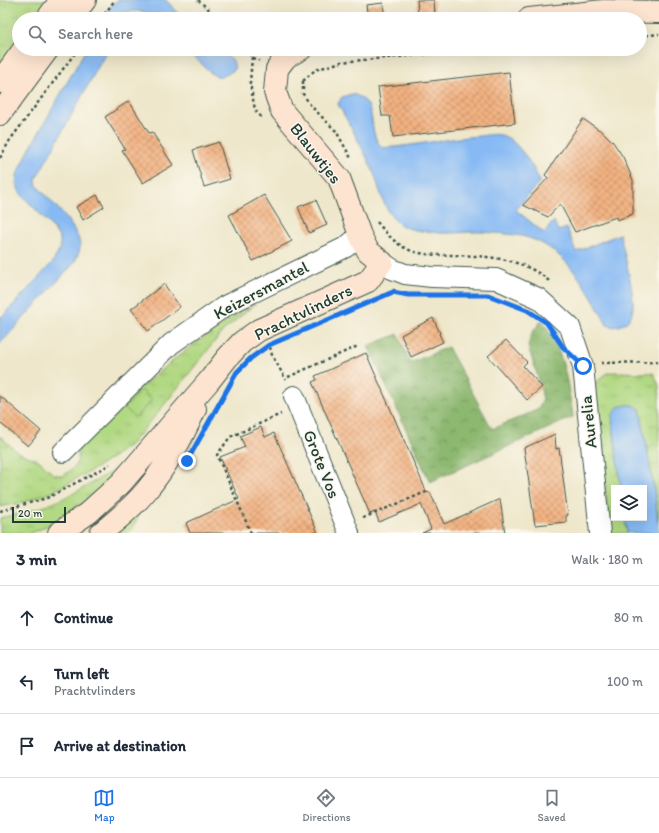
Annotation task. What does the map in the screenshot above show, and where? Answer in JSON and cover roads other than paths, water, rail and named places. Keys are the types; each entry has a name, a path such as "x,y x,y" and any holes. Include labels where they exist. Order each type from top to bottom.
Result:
{"street":[{"path":"52,12 61,0"},
{"path":"76,12 85,0"},
{"path":"595,12 659,12"},
{"path":"0,82 19,56"},
{"path":"0,114 43,56"},
{"name":"Blauwtjes","path":"288,56 277,69 275,92 282,111 339,178 360,235 368,251 382,262"},
{"name":"Keizersmantel","path":"63,452 171,344 225,306 346,247 360,235"},
{"name":"Prachtvlinders","path":"101,533 121,517 147,490 168,460 186,430 217,387 227,358 242,342 259,330 373,289 382,262"},
{"name":"Aurelia","path":"382,262 392,269 405,274 432,277 496,279 538,298 570,327 583,366 600,533"},
{"name":"Prachtvlinders","path":"59,533 88,513 121,483 217,387"},
{"name":"Grote Vos","path":"296,401 348,529"}],"water":[{"path":"117,0 166,0 177,12 107,12"},
{"path":"82,56 104,56 36,179 37,186 63,214 75,231 79,239 79,250 74,263 0,344 0,317 3,316 53,262 60,249 60,239 54,229 21,194 16,184 17,175 28,152"},
{"path":"193,56 225,56 233,60 235,69 228,74 220,77 212,74"},
{"path":"352,94 361,98 367,104 370,110 374,134 377,141 383,148 492,134 504,136 515,143 534,169 540,181 516,210 544,233 554,221 558,231 567,228 576,252 620,234 633,297 632,313 629,320 619,326 613,327 607,325 592,298 574,271 551,249 537,241 522,236 497,233 444,233 413,230 397,222 392,217 385,205 369,162 338,104 342,97"},
{"path":"633,405 640,409 655,495 659,533 627,533 625,521 647,521 647,485 621,485 612,416 618,407"}]}
